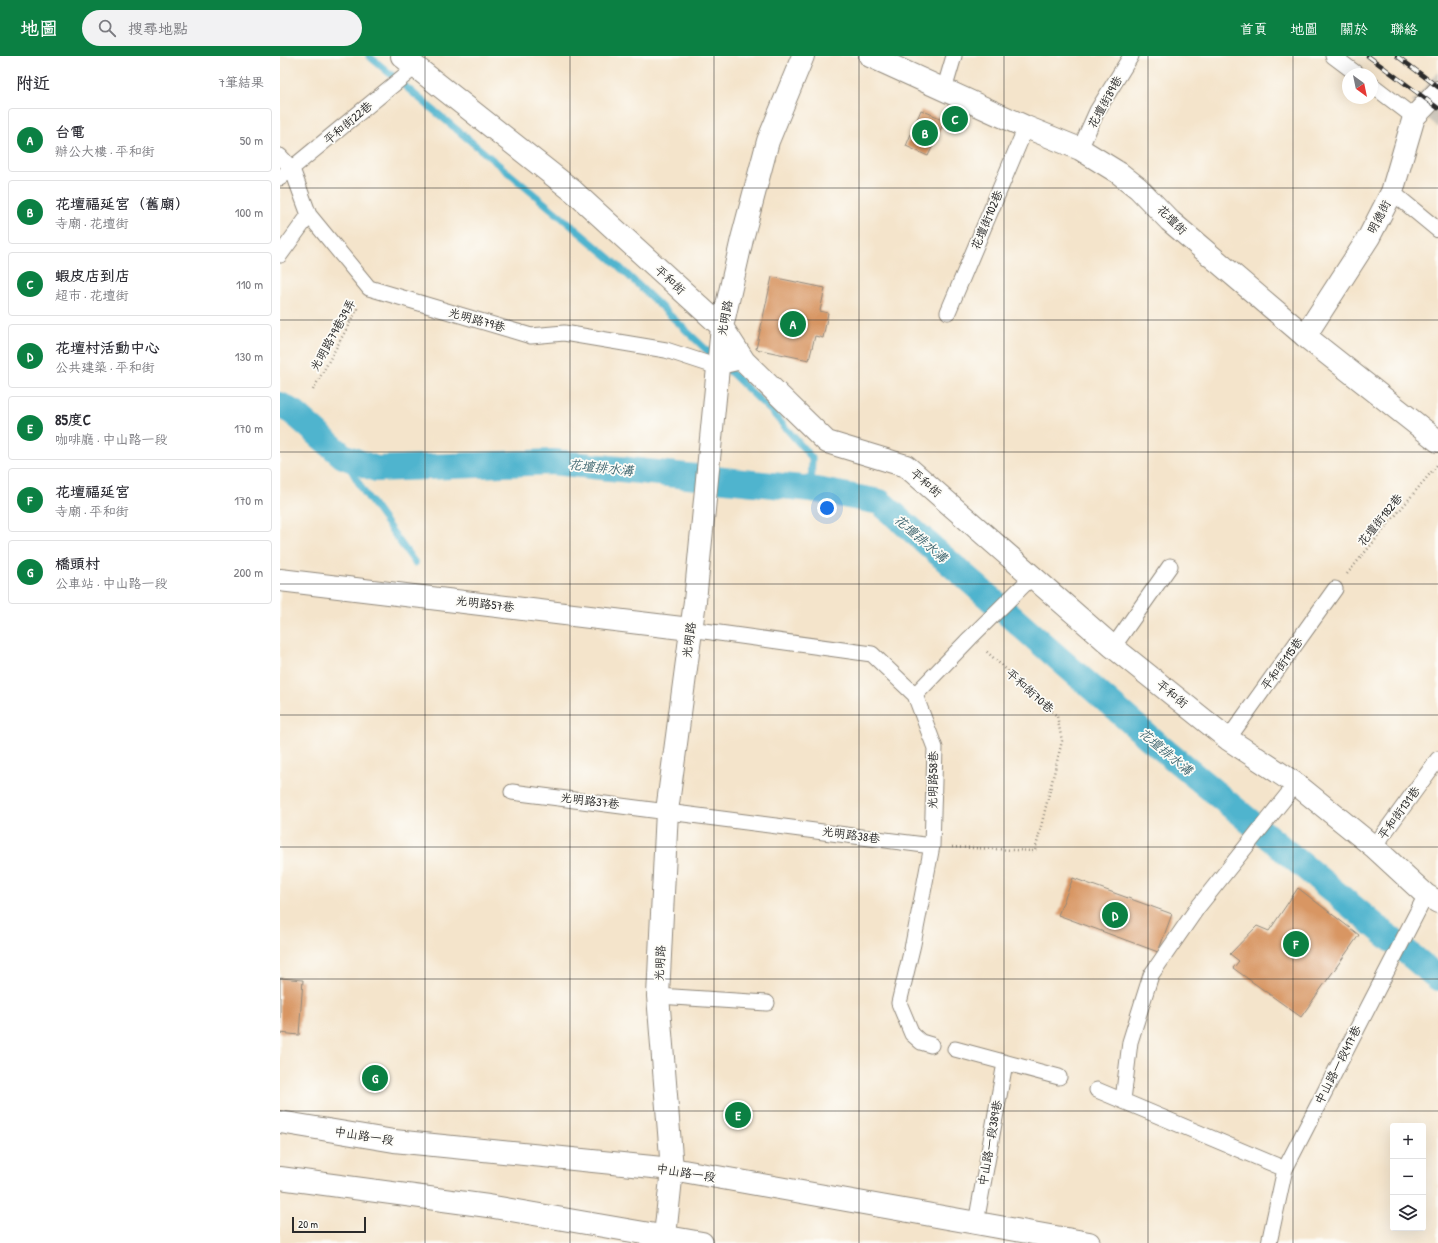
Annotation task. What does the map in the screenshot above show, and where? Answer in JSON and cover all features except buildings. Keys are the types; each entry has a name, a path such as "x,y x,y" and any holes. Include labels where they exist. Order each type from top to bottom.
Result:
{"street":[{"name":"光明路","path":"664,1240 672,1169 658,996 667,810 690,629 695,601 722,327 742,239 768,141 803,56"},
{"name":"花壇街","path":"870,56 1026,127 1080,149 1119,173 1138,188 1170,221 1305,336 1438,441"},
{"name":"平和街","path":"408,62 573,190 722,327 744,361 827,442 906,466 1113,647 1228,739 1296,784 1374,847 1432,898"},
{"name":"明德街","path":"1305,336 1368,237 1392,192 1414,117 1438,92"},
{"name":"光明路57巷","path":"280,580 690,629"},
{"name":"中山路一段","path":"280,1122 394,1141 672,1169 1089,1243"},
{"path":"280,1178 488,1206 664,1240 702,1243"}],"lane":[{"path":"944,90 954,56"},
{"name":"花壇街89巷","path":"1080,149 1097,111 1131,56"},
{"path":"1333,56 1349,68"},
{"name":"平和街22巷","path":"286,173 408,62"},
{"path":"1378,90 1414,117"},
{"name":"花壇街102巷","path":"948,312 1026,127"},
{"path":"280,156 286,173 309,215 369,288"},
{"path":"1392,192 1438,230"},
{"path":"280,255 309,215"},
{"name":"光明路79巷","path":"369,288 531,336 564,333 666,350 718,367"},
{"path":"718,367 744,361"},
{"path":"1113,647 1170,566"},
{"path":"915,695 1033,576"},
{"name":"平和街115巷","path":"1228,739 1335,588"},
{"name":"光明路58巷","path":"690,629 872,654 915,695 935,748 932,846 913,944 899,1003 912,1034 921,1042 931,1045"},
{"name":"平和街131巷","path":"1374,847 1438,760"},
{"path":"1123,1100 1130,1042 1151,975 1198,907 1296,784"},
{"name":"光明路37巷","path":"512,792 667,810"},
{"name":"光明路38巷","path":"667,810 932,846"},
{"name":"中山路一段417巷","path":"1269,1243 1284,1169 1432,898"},
{"path":"658,996 767,1003"},
{"path":"955,1049 1059,1077"},
{"name":"中山路一段389巷","path":"976,1222 1005,1063"},
{"path":"1097,1090 1284,1169"}],"path":[{"name":"光明路79巷39弄","path":"313,390 369,288"},
{"name":"花壇街182巷","path":"1335,588 1438,464"},
{"name":"平和街70巷","path":"932,846 1035,851 1062,741 1057,716 970,638"}],"shaded area":[{"path":"1438,72 1438,128 1412,102"}],"waterway":[{"path":"369,56 611,259 715,358"},
{"path":"723,365 771,411 812,458 811,489"},
{"name":"花壇排水溝","path":"280,405 294,413 343,456 376,469 553,462 811,489 880,502 1147,736 1438,978"},
{"path":"343,456 364,492 415,563"}],"railway":[{"path":"1368,56 1438,108"},
{"path":"1397,56 1438,87"}],"place":[{"name":"蝦皮店到店","path":"955,119"},
{"name":"花壇福延宮（舊廟）","path":"925,133"},
{"name":"台電","path":"793,324"},
{"name":"花壇村活動中心","path":"1115,915"},
{"name":"花壇福延宮","path":"1296,944"},
{"name":"橋頭村","path":"375,1078"},
{"name":"85度C","path":"738,1115"}]}
